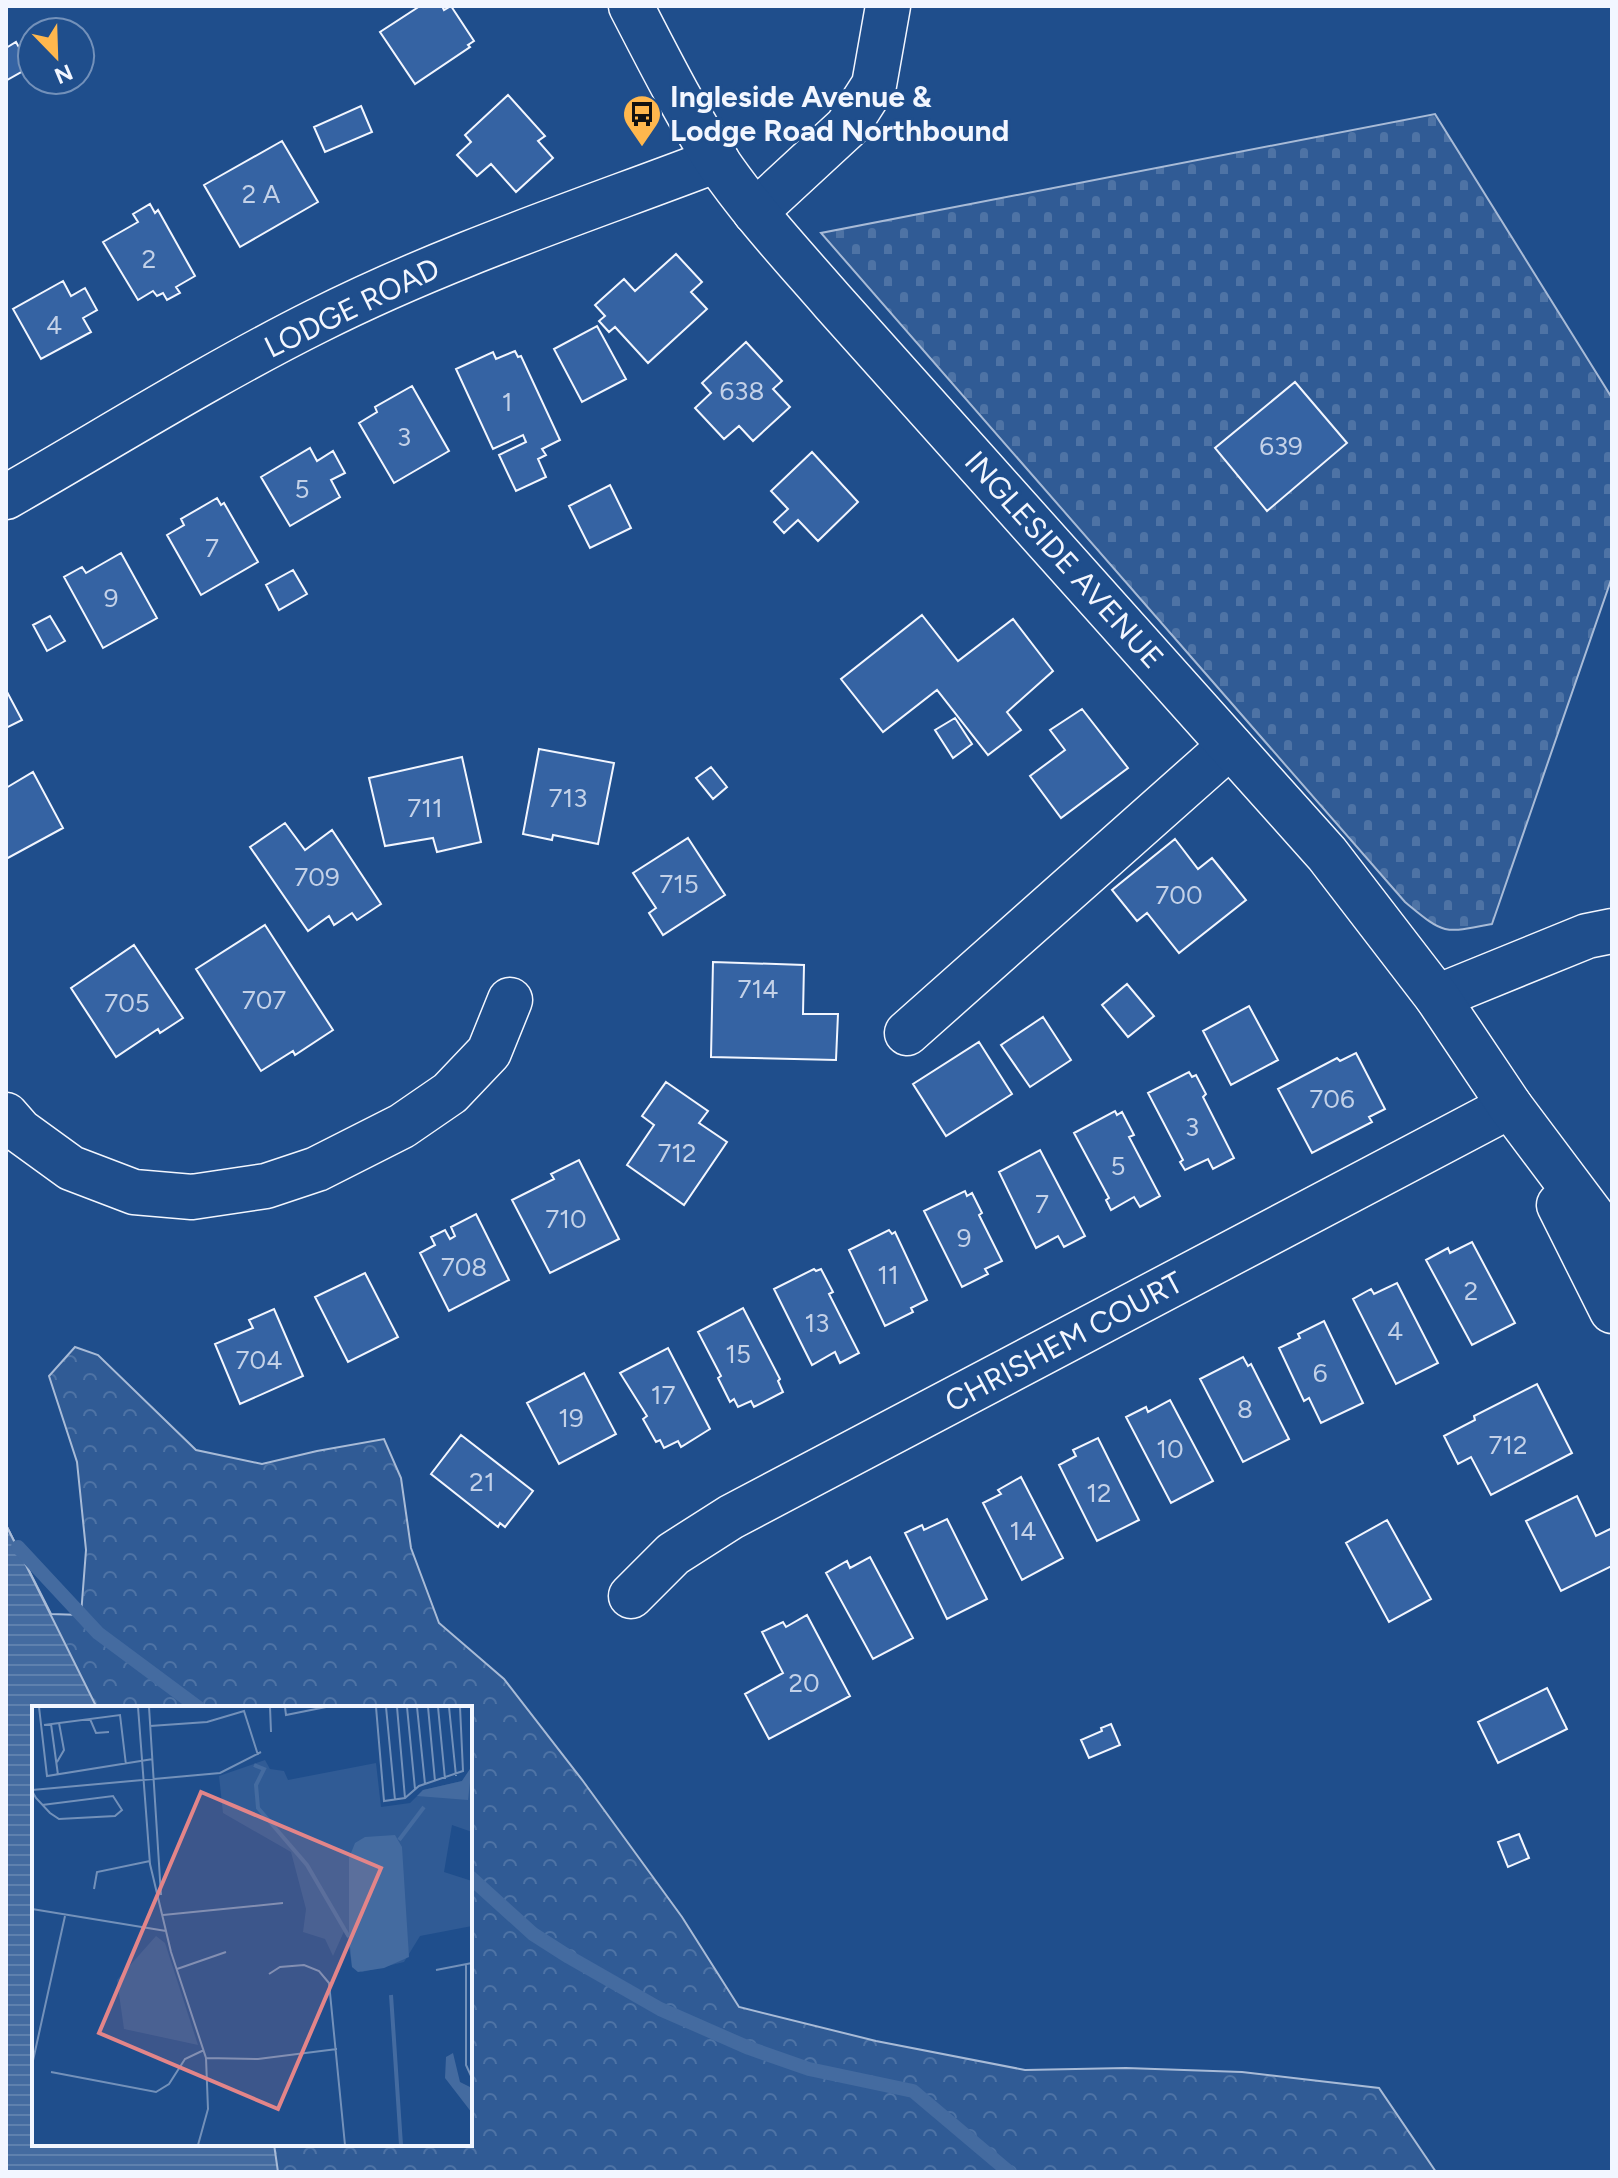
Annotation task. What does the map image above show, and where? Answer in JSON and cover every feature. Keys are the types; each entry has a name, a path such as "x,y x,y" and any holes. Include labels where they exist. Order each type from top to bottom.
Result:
{"street":[{"name":"INGLESIDE AVENUE","path":"631,6 658,60 717,160 755,212 1327,854 1437,997 1510,1106 1612,1242"},
{"path":"755,212 847,127 874,85 888,6"},
{"name":"LODGE ROAD","path":"6,497 316,321 417,274 717,160"},
{"path":"907,1033 1230,746"},
{"path":"1437,997 1587,936 1612,931"},
{"path":"6,1115 20,1131 71,1168 134,1192 192,1197 266,1186 317,1169 345,1155 402,1126 450,1093 489,1052 510,1000"},
{"name":"INGLESIDE AVENUE","path":"1510,1106 1612,1311"},
{"name":"CHRISHEM COURT","path":"631,1596 673,1554 731,1517 1510,1106"}],"green space":[{"path":"1435,114 1612,398 1612,577 1492,924 1453,930 1436,926 1405,902 821,233"},
{"path":"75,1347 98,1355 196,1450 262,1464 384,1439 401,1478 411,1548 439,1623 504,1679 682,1917 739,2007 876,2041 1025,2070 1126,2068 1242,2072 1379,2088 1436,2172 6,2172 6,1525 51,1614 81,1615 86,1550 77,1462 49,1376"}],"shaded area":[{"path":"6,1525 96,1706 32,1706 32,2146 274,2146 278,2172 6,2172"}],"building":[{"path":"420,6 442,6 444,10 451,6 474,41 468,45 470,47 415,84 380,32"},
{"path":"16,42 16,75 7,80 6,48"},
{"path":"508,95 545,136 538,141 553,158 516,192 491,164 477,176 457,155 471,142 465,135"},
{"path":"361,106 372,132 325,152 314,127"},
{"path":"282,141 318,202 240,247 204,185"},
{"path":"150,204 155,213 158,210 195,276 176,287 180,293 167,300 163,293 157,296 153,291 138,300 103,242 138,222 133,214"},
{"path":"676,254 702,282 691,292 707,309 648,363 615,327 609,332 599,321 605,316 595,305 624,279 635,291"},
{"path":"63,281 71,296 85,288 97,310 83,318 91,332 41,359 13,309"},
{"path":"597,326 626,379 582,402 554,349"},
{"path":"746,342 782,381 773,389 790,407 753,441 739,426 724,439 695,408 711,393 702,383"},
{"path":"515,351 518,357 521,356 560,440 542,449 546,455 538,459 546,477 516,491 499,455 526,442 523,435 493,449 456,369 493,352 496,359"},
{"path":"1295,382 1347,443 1267,511 1215,448"},
{"path":"412,386 449,451 394,483 359,423 377,412 375,407"},
{"path":"310,448 317,461 333,451 345,473 331,480 340,497 290,526 261,477"},
{"path":"812,452 858,502 818,541 798,520 784,533 774,522 788,509 771,491"},
{"path":"610,485 631,528 590,548 569,506"},
{"path":"217,498 221,505 224,503 258,562 201,595 167,535 184,525 181,519"},
{"path":"121,553 157,618 103,648 64,577 82,567 86,573"},
{"path":"293,570 307,594 279,610 266,585"},
{"path":"922,615 958,661 1013,619 1053,671 1007,712 1021,730 988,755 937,690 883,732 841,679"},
{"path":"50,616 65,641 47,651 33,625"},
{"path":"6,690 22,720 6,728"},
{"path":"1082,709 1128,768 1061,818 1030,776 1065,750 1050,730"},
{"path":"955,718 972,744 953,758 935,730"},
{"path":"539,749 614,763 598,844 553,835 552,840 523,834"},
{"path":"462,757 481,842 437,852 433,838 385,846 369,778"},
{"path":"711,767 727,787 713,799 696,778"},
{"path":"33,772 63,828 6,859 6,788"},
{"path":"285,823 305,850 332,830 381,904 357,920 352,913 334,925 329,916 308,931 250,847"},
{"path":"688,838 725,895 663,935 649,913 656,908 633,873"},
{"path":"1175,839 1198,869 1212,858 1246,900 1179,953 1147,913 1137,921 1112,890"},
{"path":"265,925 333,1030 295,1055 293,1051 261,1071 196,969"},
{"path":"134,945 183,1018 160,1033 158,1029 116,1057 71,988"},
{"path":"713,962 804,965 803,1014 838,1014 836,1060 711,1057"},
{"path":"1127,984 1154,1016 1128,1037 1102,1005"},
{"path":"1249,1006 1278,1060 1231,1085 1203,1031"},
{"path":"1043,1017 1071,1060 1030,1087 1001,1045"},
{"path":"979,1042 1012,1094 946,1136 913,1084"},
{"path":"1356,1053 1385,1109 1369,1117 1372,1122 1312,1153 1278,1089 1337,1058 1340,1061"},
{"path":"1189,1072 1192,1077 1196,1075 1206,1094 1203,1097 1234,1158 1213,1169 1208,1159 1185,1170 1180,1162 1183,1160 1148,1093"},
{"path":"666,1082 708,1111 699,1123 727,1142 684,1205 627,1165 654,1125 642,1116"},
{"path":"1115,1111 1117,1115 1122,1112 1134,1135 1129,1137 1160,1196 1140,1207 1134,1197 1111,1210 1106,1200 1109,1198 1074,1133"},
{"path":"1040,1150 1085,1236 1064,1247 1058,1236 1036,1248 999,1172"},
{"path":"579,1160 619,1239 550,1273 512,1200 554,1179 551,1174"},
{"path":"965,1191 967,1196 972,1193 982,1213 979,1215 1002,1261 985,1269 988,1274 962,1287 924,1211"},
{"path":"476,1214 509,1280 449,1311 420,1253 435,1245 431,1237 445,1230 450,1239 455,1236 451,1227"},
{"path":"889,1230 892,1234 895,1232 927,1300 911,1308 913,1312 885,1326 849,1250"},
{"path":"1472,1242 1515,1323 1472,1345 1426,1260 1448,1248 1450,1253"},
{"path":"814,1269 821,1269 833,1292 829,1294 859,1353 840,1363 835,1352 812,1365 774,1289"},
{"path":"365,1273 398,1337 348,1362 315,1297"},
{"path":"1397,1283 1438,1363 1396,1384 1353,1299 1371,1289 1374,1294"},
{"path":"743,1308 780,1379 783,1392 754,1407 751,1401 738,1407 734,1399 730,1402 718,1378 721,1376 698,1332"},
{"path":"274,1309 303,1376 240,1404 215,1344 253,1328 249,1320"},
{"path":"1324,1321 1363,1403 1321,1423 1309,1398 1304,1401 1279,1348"},
{"path":"668,1348 710,1429 681,1447 678,1441 664,1448 660,1440 656,1442 643,1419 647,1416 620,1373"},
{"path":"1243,1357 1248,1366 1251,1364 1289,1439 1243,1462 1200,1379"},
{"path":"584,1373 616,1434 559,1464 527,1403"},
{"path":"1537,1384 1572,1453 1491,1495 1471,1457 1458,1464 1444,1436 1475,1420 1474,1416"},
{"path":"1170,1400 1213,1481 1171,1503 1126,1417 1146,1407 1148,1412"},
{"path":"461,1435 533,1491 505,1527 500,1523 498,1527 431,1474"},
{"path":"1098,1438 1139,1520 1097,1541 1059,1465 1076,1456 1073,1450"},
{"path":"1021,1477 1063,1558 1022,1580 983,1503 1001,1494 998,1490"},
{"path":"1577,1496 1596,1536 1610,1529 1612,1532 1612,1566 1561,1591 1526,1521"},
{"path":"947,1519 987,1599 947,1619 905,1533 922,1525 924,1530"},
{"path":"1387,1520 1431,1599 1389,1622 1346,1543"},
{"path":"870,1557 913,1638 873,1659 826,1573 847,1561 850,1568"},
{"path":"807,1615 850,1696 769,1739 745,1694 783,1673 762,1632 783,1622 786,1627"},
{"path":"1547,1688 1567,1729 1498,1763 1478,1722"},
{"path":"1111,1724 1120,1745 1089,1758 1081,1740"},
{"path":"1519,1834 1529,1858 1508,1867 1498,1842"}],"waterway":[{"path":"18,1547 98,1633 196,1706"},
{"path":"472,1879 533,1934 660,2009 749,2048 809,2069 913,2091 1009,2172"}],"place":[{"name":"Ingleside Avenue & Lodge Road Northbound","path":"642,148"}]}
